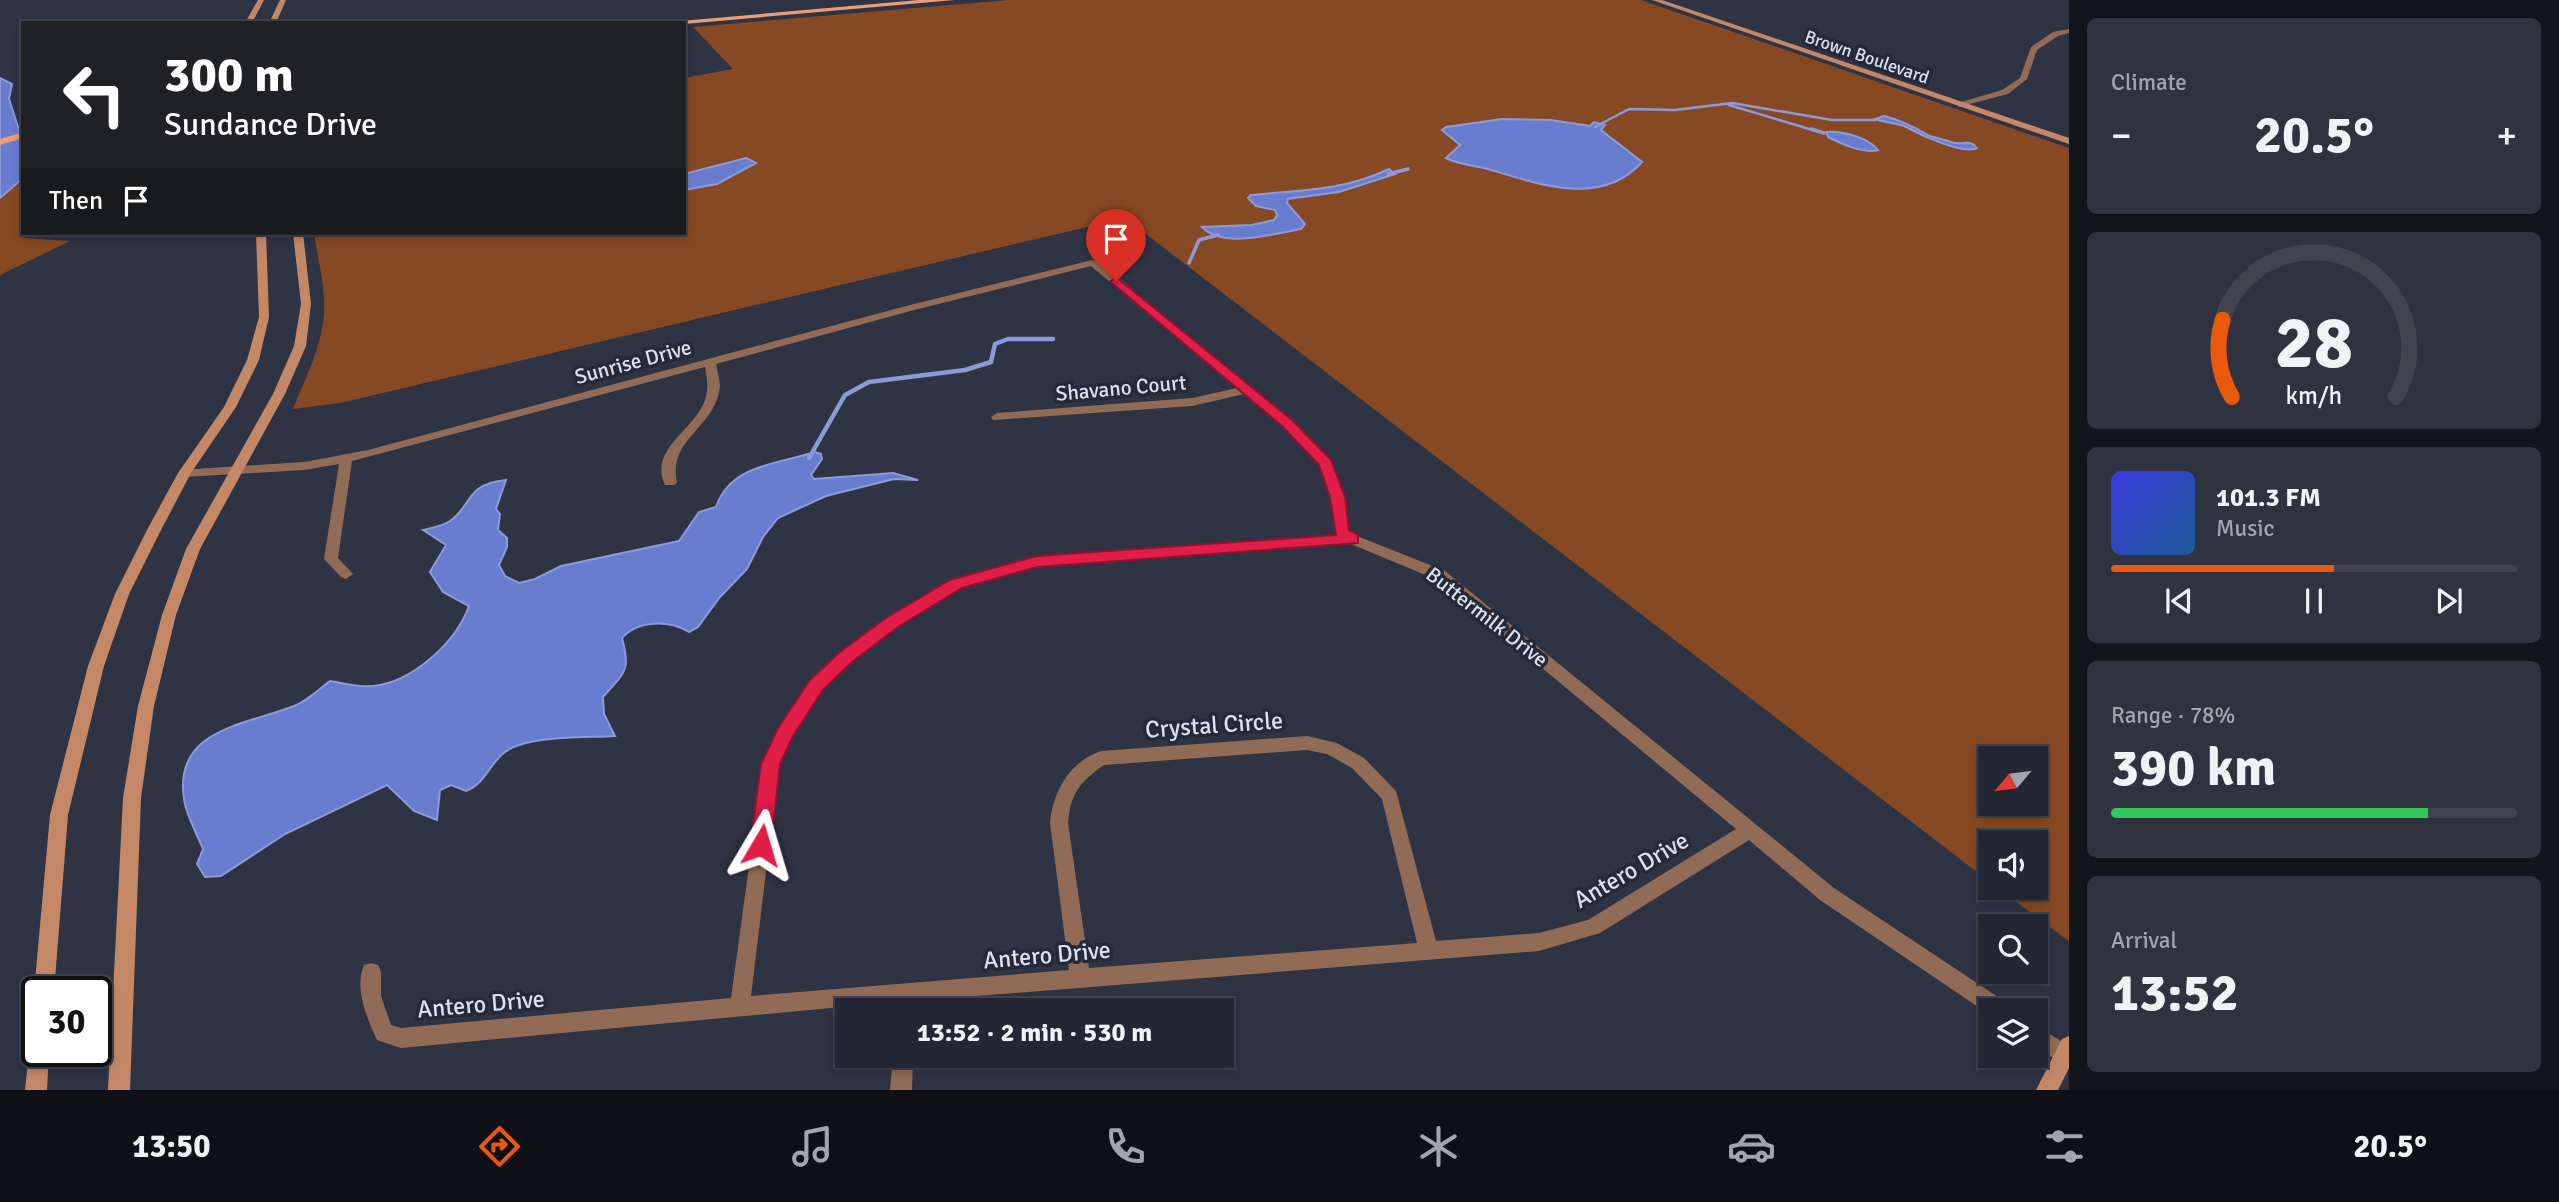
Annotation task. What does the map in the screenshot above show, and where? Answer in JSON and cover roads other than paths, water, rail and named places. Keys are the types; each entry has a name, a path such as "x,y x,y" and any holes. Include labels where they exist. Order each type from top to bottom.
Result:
{"main road":[{"path":"249,21 261,0"},
{"path":"273,21 283,0"},
{"path":"686,21 951,0"},
{"name":"Brown Boulevard","path":"1655,0 2069,142"},
{"path":"0,131 21,126"},
{"path":"0,142 21,136"},
{"path":"45,976 60,816 96,666 122,594 185,474 230,406 257,346 264,317 261,235"},
{"path":"118,1090 132,798 146,706 170,615 193,549 279,394 300,346 306,304 298,235"},
{"path":"2047,1090 2066,1050"},
{"path":"36,1090 38,1067"}],"street":[{"path":"1961,105 2005,92 2023,79 2034,49 2056,34 2069,31"},
{"name":"Sunrise Drive","path":"185,474 346,459 1088,263 1098,265 1246,390"},
{"path":"670,482 667,474 669,459 707,411 714,396 716,380 710,363"},
{"path":"1246,390 1287,423 1325,464 1338,497 1342,532 1352,539"},
{"name":"Shavano Court","path":"997,417 1192,402 1246,390"},
{"path":"346,459 331,559 333,565 346,574"},
{"name":"Buttermilk Drive","path":"740,1007 771,764 785,733 816,685 846,657 925,601 956,584 1009,567 1084,556 1352,539 1440,575 1827,894 1982,998"},
{"name":"Crystal Circle","path":"1080,978 1059,823 1060,808 1074,776 1101,758 1307,743 1331,748 1358,763 1390,796 1429,952"},
{"name":"Antero Drive","path":"928,998 1080,978 1539,942 1593,927 1748,831"},
{"name":"Antero Drive","path":"371,972 371,996 384,1033 401,1038 740,1007 835,1004"},
{"path":"2048,1041 2066,1050"},
{"path":"901,1090 902,1068"}],"water":[{"path":"0,78 12,84 9,99 21,136 21,180 0,198"},
{"path":"1884,116 1930,136 1955,143 1971,143 1977,148 1961,149 1931,139 1905,126 1875,119"},
{"path":"1502,119 1551,120 1590,126 1594,122 1605,125 1601,130 1642,162 1626,176 1608,185 1568,188 1527,181 1446,158 1460,145 1442,130 1446,127"},
{"path":"1826,132 1854,136 1878,150 1853,148 1828,137"},
{"path":"746,158 756,163 717,184 686,190 686,173"},
{"path":"1389,169 1395,174 1339,192 1288,199 1287,203 1305,224 1301,229 1235,239 1211,234 1202,227 1251,225 1274,220 1277,215 1275,210 1256,206 1248,198 1251,195 1338,186"},
{"path":"815,452 821,454 822,459 811,475 814,479 893,473 918,480 894,479 826,496 778,518 763,537 747,569 720,597 698,627 689,632 672,625 654,624 629,632 622,638 626,658 624,670 603,697 604,714 615,736 542,740 515,747 505,752 473,788 466,791 451,785 440,790 437,820 414,811 387,785 285,834 221,876 205,877 197,864 203,849 184,799 184,776 190,758 201,744 217,733 299,704 330,681 363,686 388,683 403,677 431,658 454,633 469,606 443,592 430,572 446,545 423,530 450,521 483,486 506,480 496,509 500,514 498,530 507,538 507,547 499,565 505,576 519,583 535,579 561,566 679,541 699,512 716,507 732,482 744,474 756,468"}],"waterway":[{"path":"1595,127 1629,109 1675,110 1732,103 1832,120 1875,120"},
{"path":"1729,105 1816,131"},
{"path":"1811,129 1824,133"},
{"path":"1388,174 1408,169"},
{"path":"1189,263 1199,240 1218,235"},
{"path":"809,458 845,395 869,382 965,370 991,362 995,344 1008,339 1053,339"}]}
